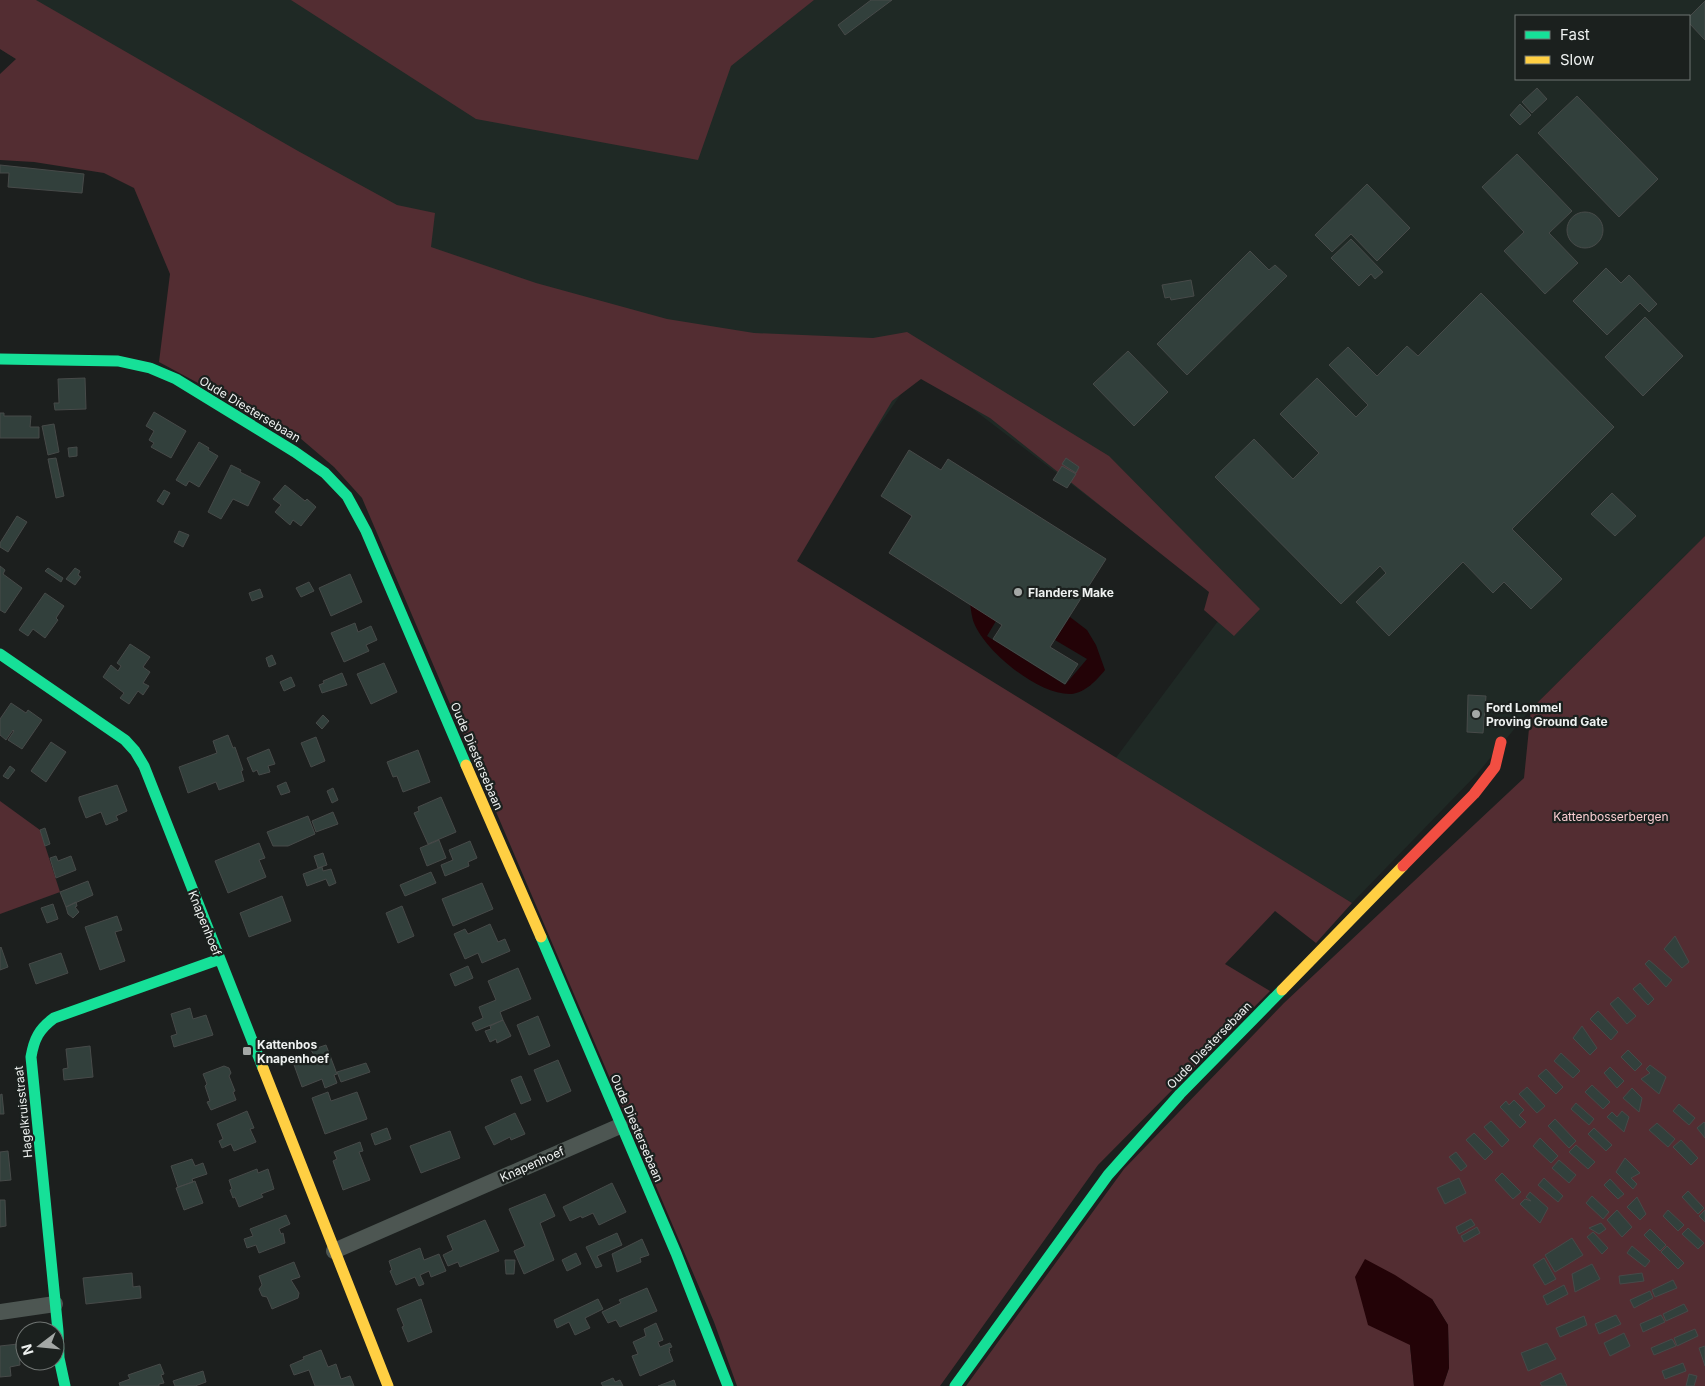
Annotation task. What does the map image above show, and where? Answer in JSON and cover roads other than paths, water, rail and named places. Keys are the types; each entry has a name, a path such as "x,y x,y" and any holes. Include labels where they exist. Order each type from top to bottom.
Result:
{"street":[{"name":"Oude Diestersebaan","path":"0,360 118,361 150,368 176,379 295,452 325,473 348,496 374,549 676,1253 728,1386"},
{"name":"Knapenhoef","path":"0,654 110,729 135,751 144,766 388,1386"},
{"name":"Oude Diestersebaan","path":"955,1386 1108,1175 1180,1094 1265,1005 1298,974 1474,794 1495,767 1501,742"},
{"name":"Hagelkruisstraat","path":"65,1386 59,1358 31,1058 34,1040 40,1028 54,1018 220,959"},
{"name":"Knapenhoef","path":"334,1251 620,1126"},
{"path":"0,1312 55,1304"}],"place":[{"name":"Flanders Make","path":"1018,592"},
{"name":"Ford Lommel Proving Ground Gate","path":"1476,714"},
{"name":"Kattenbos Knapenhoef","path":"247,1051"}],"park label":[{"name":"Kattenbosserbergen","path":"1611,816"}]}
